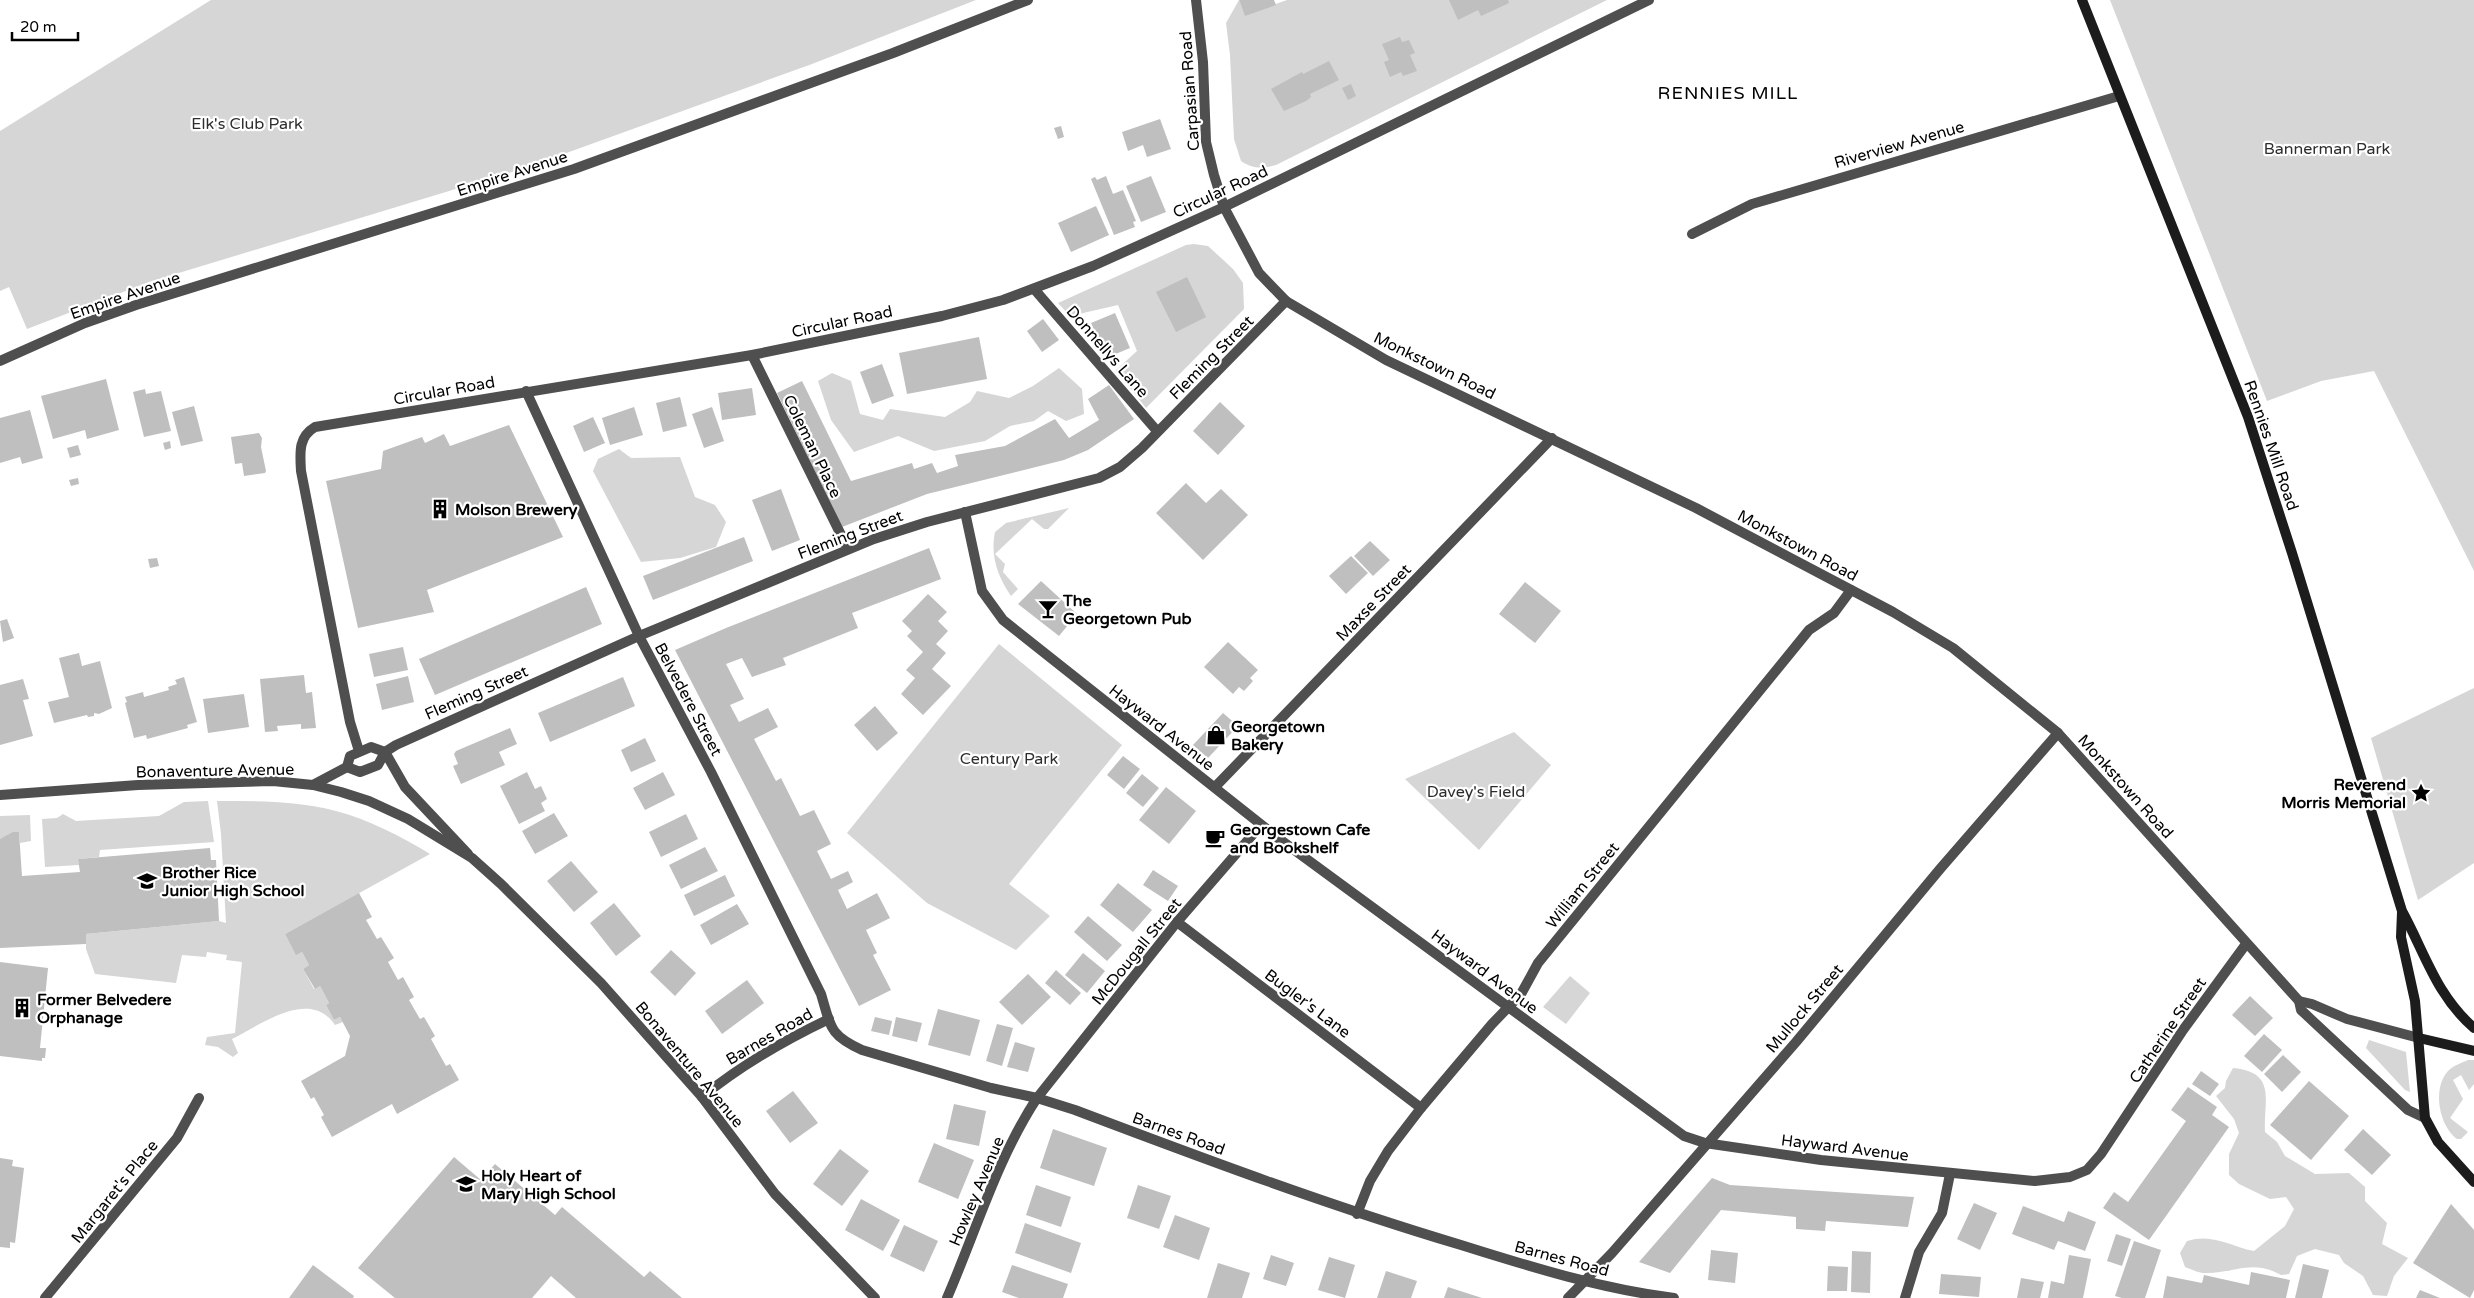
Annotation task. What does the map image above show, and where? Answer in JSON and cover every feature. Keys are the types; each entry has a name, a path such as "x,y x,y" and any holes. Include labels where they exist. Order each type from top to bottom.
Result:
{"main road":[{"name":"Rennies Mill Road","path":"2082,0 2248,418 2292,554 2402,912 2416,936 2438,986 2457,1012 2474,1028"},
{"name":"Rennies Mill Road","path":"2402,912 2401,937 2415,1001 2425,1118"},
{"path":"2419,1038 2474,1051"},
{"path":"2425,1118 2438,1142 2474,1182"}],"street":[{"name":"Empire Avenue","path":"0,361 86,323 136,305 503,192 609,157 865,63 1028,0"},
{"name":"Carpasian Road","path":"1196,0 1203,62 1206,142 1224,207"},
{"name":"Circular Road","path":"359,752 350,722 307,505 300,447 308,431 323,424 752,355 942,316 1035,290 1224,207 1650,0"},
{"name":"Riverview Avenue","path":"1692,234 1752,204 2120,96"},
{"name":"Monkstown Road","path":"1224,207 1259,272 1286,301 1338,334 1386,360 1696,508 1851,590 1953,648 2058,733 2299,1001 2301,1010 2408,1110 2425,1118"},
{"name":"Donnellys Lane","path":"1035,290 1157,432"},
{"name":"Fleming Street","path":"347,767 360,772 378,765 385,752 639,636 848,549 897,531 1100,478 1125,463 1286,301"},
{"name":"Coleman Place","path":"752,355 848,549"},
{"name":"Belvedere Street","path":"526,391 639,636 711,772 817,985 829,1019"},
{"name":"Maxse Street","path":"1215,787 1552,438"},
{"name":"Hayward Avenue","path":"965,512 982,591 1000,617 1261,825 1684,1136 1705,1143 1821,1160 2035,1181 2070,1177 2087,1170 2116,1134"},
{"name":"William Street","path":"1358,1214 1370,1181 1388,1152 1421,1108 1527,986 1538,963 1809,630 1834,613 1851,590"},
{"name":"Mullock Street","path":"1568,1298 1612,1252 1705,1143 1796,1042 1940,869 2058,733"},
{"name":"Fleming Street","path":"312,785 347,767 350,756 371,747 385,752"},
{"name":"Bonaventure Avenue","path":"385,752 405,787 472,858 601,983 702,1097 775,1194 875,1298"},
{"name":"Bonaventure Avenue","path":"0,795 206,782 273,781 312,785 388,809 439,837 472,858"},
{"name":"McDougall Street","path":"1037,1098 1177,922 1261,825"},
{"name":"Bugler's Lane","path":"1177,922 1421,1108"},
{"name":"Catherine Street","path":"2116,1134 2183,1030 2246,944"},
{"name":"Monkstown Road","path":"2299,1001 2312,1004 2347,1019 2419,1038"},
{"name":"Barnes Road","path":"702,1097 718,1084 771,1051 829,1019 835,1032 843,1041 862,1050 1074,1110 1358,1214 1584,1281 1674,1298"},
{"name":"Margaret's Place","path":"45,1298 177,1138 199,1098"},
{"name":"Howley Avenue","path":"947,1298 1005,1156 1023,1120 1037,1098"},
{"path":"1905,1298 1919,1252 1942,1213 1950,1174"}],"green space":[{"name":"Elk's Club Park","path":"211,0 976,0 812,64 525,168 149,282 27,329 9,287 0,291 0,131"},
{"path":"1239,0 1245,15 1287,0 1607,0 1276,165 1262,168 1250,166 1241,161 1234,139 1230,55 1226,23"},
{"name":"Bannerman Park","path":"2110,0 2474,0 2474,571 2374,371 2321,381 2267,401"},
{"path":"1186,245 1208,246 1233,269 1243,283 1244,309 1146,408 1116,370 1137,351 1118,305 1070,316 1058,303"},
{"path":"1059,368 1082,389 1084,414 1066,421 1048,411 1034,421 1010,426 985,441 934,451 898,436 854,452 831,420 818,381 832,373 851,381 860,414 883,420 890,409 945,417 970,402 977,391 1009,398 1033,386"},
{"path":"619,449 631,458 680,457 695,497 715,505 726,522 716,547 680,558 641,562 593,471 598,459"},
{"path":"1069,508 1048,529 1044,529 1032,519 995,554 1005,564 1003,572 1018,589 1011,596 1002,581 994,558 995,532 1006,523"},
{"name":"Century Park","path":"999,644 1122,745 1009,884 1050,916 1016,950 927,903 847,833"},
{"path":"2474,688 2474,863 2418,900 2371,738"},
{"name":"Davey's Field","path":"1514,732 1551,765 1479,850 1405,779"},
{"path":"208,801 214,842 100,850 99,857 78,859 79,865 45,867 42,819 57,818 63,814 76,821 159,816 184,802"},
{"path":"217,801 292,803 336,811 384,829 430,854 285,934 296,954 302,952 309,965 303,969 314,989 320,986 329,1003 326,1005 334,1020 340,1017 343,1022 335,1025 325,1014 313,1009 285,1012 232,1039 238,1053 233,1057 218,1047 205,1045 207,1037 235,1033 242,962 226,960 227,955 207,952 206,957 182,955 176,983 95,974 86,949 86,934 219,921 226,923 221,834"},
{"path":"30,815 31,841 20,843 19,832 0,839 0,816"},
{"path":"1570,976 1590,993 1566,1024 1543,1007"},
{"path":"2369,1040 2406,1052 2410,1092 2405,1090 2366,1048"},
{"path":"2468,1060 2474,1060 2474,1084 2469,1090 2461,1075 2453,1080 2463,1099 2450,1118 2468,1132 2461,1139 2457,1139 2451,1133 2442,1116 2439,1097 2440,1087 2448,1071"},
{"path":"2233,1068 2257,1075 2262,1082 2266,1100 2265,1132 2277,1142 2285,1156 2315,1174 2349,1173 2365,1187 2365,1201 2387,1223 2382,1244 2408,1258 2394,1276 2387,1296 2373,1295 2363,1276 2344,1263 2339,1255 2315,1249 2297,1256 2289,1274 2281,1275 2270,1270 2251,1267 2204,1273 2185,1267 2180,1253 2187,1241 2205,1238 2213,1239 2254,1251 2285,1226 2294,1209 2286,1197 2270,1199 2239,1184 2229,1175 2229,1154 2239,1133 2234,1119 2216,1096 2225,1088 2226,1081"}],"building":[{"path":"1239,0 1274,0 1276,5 1245,16"},
{"path":"1449,0 1508,0 1509,3 1481,16 1478,10 1458,20"},
{"path":"1400,37 1402,42 1409,40 1415,53 1410,55 1417,71 1403,76 1401,72 1390,77 1384,62 1389,60 1382,44"},
{"path":"1329,61 1339,80 1310,94 1311,97 1306,101 1284,111 1271,89 1302,72 1303,74"},
{"path":"1351,84 1356,96 1348,100 1342,88"},
{"path":"1160,119 1171,149 1147,157 1143,145 1128,151 1122,132"},
{"path":"1061,126 1064,137 1058,139 1054,128"},
{"path":"1106,176 1113,194 1123,190 1136,221 1133,222 1135,227 1114,235 1091,179 1095,177 1097,180"},
{"path":"1151,176 1166,212 1141,222 1126,186"},
{"path":"1096,206 1109,235 1071,252 1058,223"},
{"path":"1187,277 1206,317 1176,332 1156,292"},
{"path":"1115,313 1130,348 1106,358 1091,323"},
{"path":"1043,319 1059,340 1042,352 1027,331"},
{"path":"979,337 987,379 907,394 899,353"},
{"path":"882,364 894,396 872,404 860,372"},
{"path":"106,379 119,430 87,439 85,430 53,439 41,396"},
{"path":"802,381 851,481 912,463 914,469 932,463 937,473 958,466 955,455 1005,446 1055,419 1069,438 1099,420 1088,399 1109,385 1134,419 1088,450 1064,460 927,494 842,527 777,393"},
{"path":"752,388 756,415 722,420 718,393"},
{"path":"145,389 146,394 161,391 171,431 144,437 133,392"},
{"path":"680,397 687,426 663,432 656,403"},
{"path":"1220,402 1245,426 1218,455 1193,431"},
{"path":"194,406 203,441 181,446 172,412"},
{"path":"634,407 643,435 610,445 602,418"},
{"path":"712,407 724,441 704,448 692,414"},
{"path":"30,410 43,458 22,464 20,457 0,463 0,418"},
{"path":"593,417 605,443 584,452 573,426"},
{"name":"Molson Brewery","path":"509,425 563,537 427,590 434,612 358,628 326,481 381,469 383,451 422,437 425,443 444,434 450,446"},
{"path":"259,433 262,438 261,447 266,471 265,473 244,476 242,463 235,464 231,437"},
{"path":"170,441 171,448 165,450 163,443"},
{"path":"78,445 81,455 70,458 67,448"},
{"path":"78,478 79,484 71,486 69,480"},
{"path":"1186,483 1206,503 1221,489 1248,515 1203,560 1156,513"},
{"path":"781,489 800,540 772,551 752,500"},
{"path":"744,537 753,561 653,600 643,576"},
{"path":"1370,541 1390,560 1373,576 1354,556"},
{"path":"929,548 941,579 852,613 858,628 783,658 786,665 752,677 742,658 726,664 744,699 730,705 739,722 768,708 778,727 754,739 776,781 781,778 800,816 814,810 831,844 817,851 831,879 848,871 853,882 838,890 847,909 877,893 890,918 866,930 877,953 873,955 891,990 859,1006 675,650"},
{"path":"1351,556 1368,573 1346,594 1329,576"},
{"path":"157,558 159,566 150,568 148,559"},
{"name":"The Georgetown Pub","path":"1041,581 1077,614 1059,636 1018,604"},
{"path":"1525,582 1561,611 1535,643 1499,614"},
{"path":"586,587 602,624 435,695 419,659"},
{"path":"928,594 947,612 938,621 948,631 936,644 946,653 932,669 951,686 923,715 901,694 915,678 906,670 923,652 907,636 912,631 902,621"},
{"path":"7,619 14,638 3,642 0,621"},
{"path":"1228,642 1258,670 1250,678 1253,681 1244,691 1239,687 1233,694 1204,667"},
{"path":"403,647 408,670 374,677 369,654"},
{"path":"79,653 82,666 100,661 112,708 99,714 94,713 94,716 88,717 87,715 54,723 48,702 69,697 59,658"},
{"path":"304,675 306,693 312,692 316,728 301,729 301,724 277,726 278,731 265,732 260,679"},
{"path":"408,676 414,702 382,710 376,684"},
{"path":"184,677 197,722 187,725 188,728 147,739 146,735 134,738 125,697 143,692 144,697 169,690 168,687 177,684 175,680"},
{"path":"623,677 635,706 550,742 538,713"},
{"path":"23,679 29,699 23,700 33,736 0,745 0,685"},
{"path":"244,694 249,727 208,733 203,699"},
{"path":"875,706 898,733 877,751 854,725"},
{"name":"Georgetown Bakery","path":"1223,713 1238,726 1208,758 1193,745"},
{"path":"510,728 517,744 499,752 505,765 461,784 453,766 458,764 454,754 456,751"},
{"path":"645,738 656,761 631,772 621,750"},
{"path":"1123,756 1140,769 1124,789 1107,775"},
{"path":"527,772 535,789 541,786 547,799 541,803 545,811 519,824 500,786"},
{"path":"663,772 675,795 645,810 633,788"},
{"path":"1142,774 1159,788 1143,807 1126,793"},
{"path":"1166,787 1196,811 1169,844 1139,820"},
{"path":"554,813 568,836 535,854 522,831"},
{"path":"686,814 698,839 661,857 649,832"},
{"path":"13,832 19,832 22,876 80,872 78,859 210,848 211,860 216,860 219,921 86,934 86,944 0,948 0,839"},
{"path":"705,847 718,871 681,889 669,865"},
{"path":"571,861 598,892 574,912 547,881"},
{"path":"1153,870 1178,886 1168,901 1143,885"},
{"path":"725,875 735,896 694,916 684,895"},
{"path":"1118,883 1152,910 1133,932 1100,905"},
{"path":"359,893 372,917 366,920 377,939 381,937 394,958 388,962 398,980 403,977 414,997 409,1000 420,1019 424,1017 435,1036 431,1039 446,1066 450,1064 459,1080 397,1114 392,1104 332,1137 321,1117 324,1115 314,1097 311,1099 301,1081 345,1056 350,1036 340,1017 334,1020 326,1005 329,1003 320,986 315,989 303,969 309,965 302,952 296,955 285,934"},
{"path":"614,903 641,936 616,956 590,923"},
{"path":"737,904 749,924 711,945 700,925"},
{"path":"1088,916 1122,945 1107,961 1074,932"},
{"path":"671,950 696,973 675,996 650,972"},
{"path":"1083,953 1105,971 1087,993 1065,975"},
{"name":"Former Belvedere Orphanage","path":"0,962 48,968 40,1048 46,1048 45,1058 42,1058 42,1061 0,1056"},
{"path":"1056,970 1081,993 1070,1005 1045,983"},
{"path":"1028,974 1051,997 1022,1025 999,1002"},
{"path":"747,980 764,1003 722,1034 705,1011"},
{"path":"2250,996 2273,1018 2255,1036 2232,1015"},
{"path":"938,1009 980,1020 970,1056 928,1045"},
{"path":"875,1017 892,1021 889,1035 871,1031"},
{"path":"896,1017 922,1023 917,1042 892,1036"},
{"path":"997,1024 1013,1028 1002,1066 986,1061"},
{"path":"2264,1034 2282,1050 2262,1072 2244,1056"},
{"path":"1015,1042 1035,1048 1028,1072 1007,1067"},
{"path":"2283,1055 2301,1072 2282,1092 2264,1074"},
{"path":"2201,1071 2219,1084 2210,1096 2192,1084"},
{"path":"2309,1081 2349,1116 2311,1160 2270,1125"},
{"path":"2188,1087 2217,1107 2212,1115 2229,1127 2149,1240 2103,1208 2114,1192 2128,1202 2186,1121 2171,1110"},
{"path":"793,1091 818,1123 790,1143 766,1111"},
{"path":"954,1104 986,1111 979,1146 946,1139"},
{"path":"1053,1129 1107,1148 1094,1186 1040,1168"},
{"path":"2363,1129 2391,1155 2372,1175 2344,1150"},
{"path":"934,1143 974,1160 958,1199 918,1182"},
{"path":"840,1149 869,1171 842,1206 813,1184"},
{"path":"454,1157 481,1180 495,1164 555,1215 562,1207 644,1277 650,1271 682,1298 576,1298 551,1276 532,1298 395,1298 358,1268"},
{"path":"0,1158 13,1160 12,1166 24,1168 15,1243 10,1242 10,1248 0,1247"},
{"path":"1712,1178 1730,1185 1914,1197 1908,1227 1826,1221 1825,1231 1796,1229 1796,1217 1721,1210 1670,1273 1639,1262"},
{"path":"1036,1185 1071,1197 1061,1227 1026,1215"},
{"path":"1138,1185 1171,1196 1159,1229 1127,1218"},
{"path":"861,1199 900,1220 883,1251 845,1230"},
{"path":"1974,1203 1997,1213 1980,1250 1957,1239"},
{"path":"2451,1204 2474,1230 2474,1290 2470,1298 2413,1263"},
{"path":"2023,1206 2064,1222 2068,1211 2096,1222 2085,1251 2058,1241 2054,1250 2012,1234"},
{"path":"1175,1215 1210,1228 1199,1260 1163,1247"},
{"path":"1025,1223 1081,1243 1071,1273 1015,1253"},
{"path":"904,1225 938,1241 924,1272 890,1256"},
{"path":"2116,1234 2131,1239 2122,1266 2107,1261"},
{"path":"2134,1241 2161,1250 2145,1298 2122,1298 2115,1296"},
{"path":"1711,1250 1738,1253 1735,1283 1708,1280"},
{"path":"1852,1251 1871,1252 1870,1293 1851,1292"},
{"path":"1271,1255 1294,1263 1286,1286 1263,1279"},
{"path":"2069,1255 2091,1259 2083,1298 2048,1298 2051,1281 2064,1284"},
{"path":"1329,1257 1355,1265 1345,1298 1318,1290"},
{"path":"1218,1263 1250,1273 1242,1298 1207,1298"},
{"path":"2303,1264 2329,1270 2322,1298 2295,1298"},
{"path":"313,1265 354,1296 353,1298 289,1298"},
{"path":"1012,1265 1068,1284 1063,1298 1019,1298 1002,1292"},
{"path":"1828,1266 1848,1267 1847,1291 1827,1291"},
{"path":"1386,1271 1417,1281 1411,1298 1377,1298"},
{"path":"2251,1272 2290,1280 2286,1298 2163,1298 2167,1276 2202,1283 2204,1275 2249,1285"},
{"path":"1941,1274 1981,1277 1979,1297 1939,1294"},
{"path":"2021,1278 2044,1282 2040,1298 2017,1298"},
{"path":"1448,1287 1482,1298 1444,1298"},
{"path":"2420,1290 2440,1298 2416,1298"}],"place":[{"name":"Molson Brewery","path":"440,509"},
{"name":"The Georgetown Pub","path":"1048,609"},
{"name":"Georgetown Bakery","path":"1216,735"},
{"name":"Reverend Morris Memorial","path":"2421,793"},
{"name":"Georgestown Cafe and Bookshelf","path":"1215,838"},
{"name":"Brother Rice Junior High School","path":"147,881"},
{"name":"Former Belvedere Orphanage","path":"22,1008"},
{"name":"Holy Heart of Mary High School","path":"466,1184"}],"district":[{"name":"RENNIES MILL","path":"1728,93"}]}
